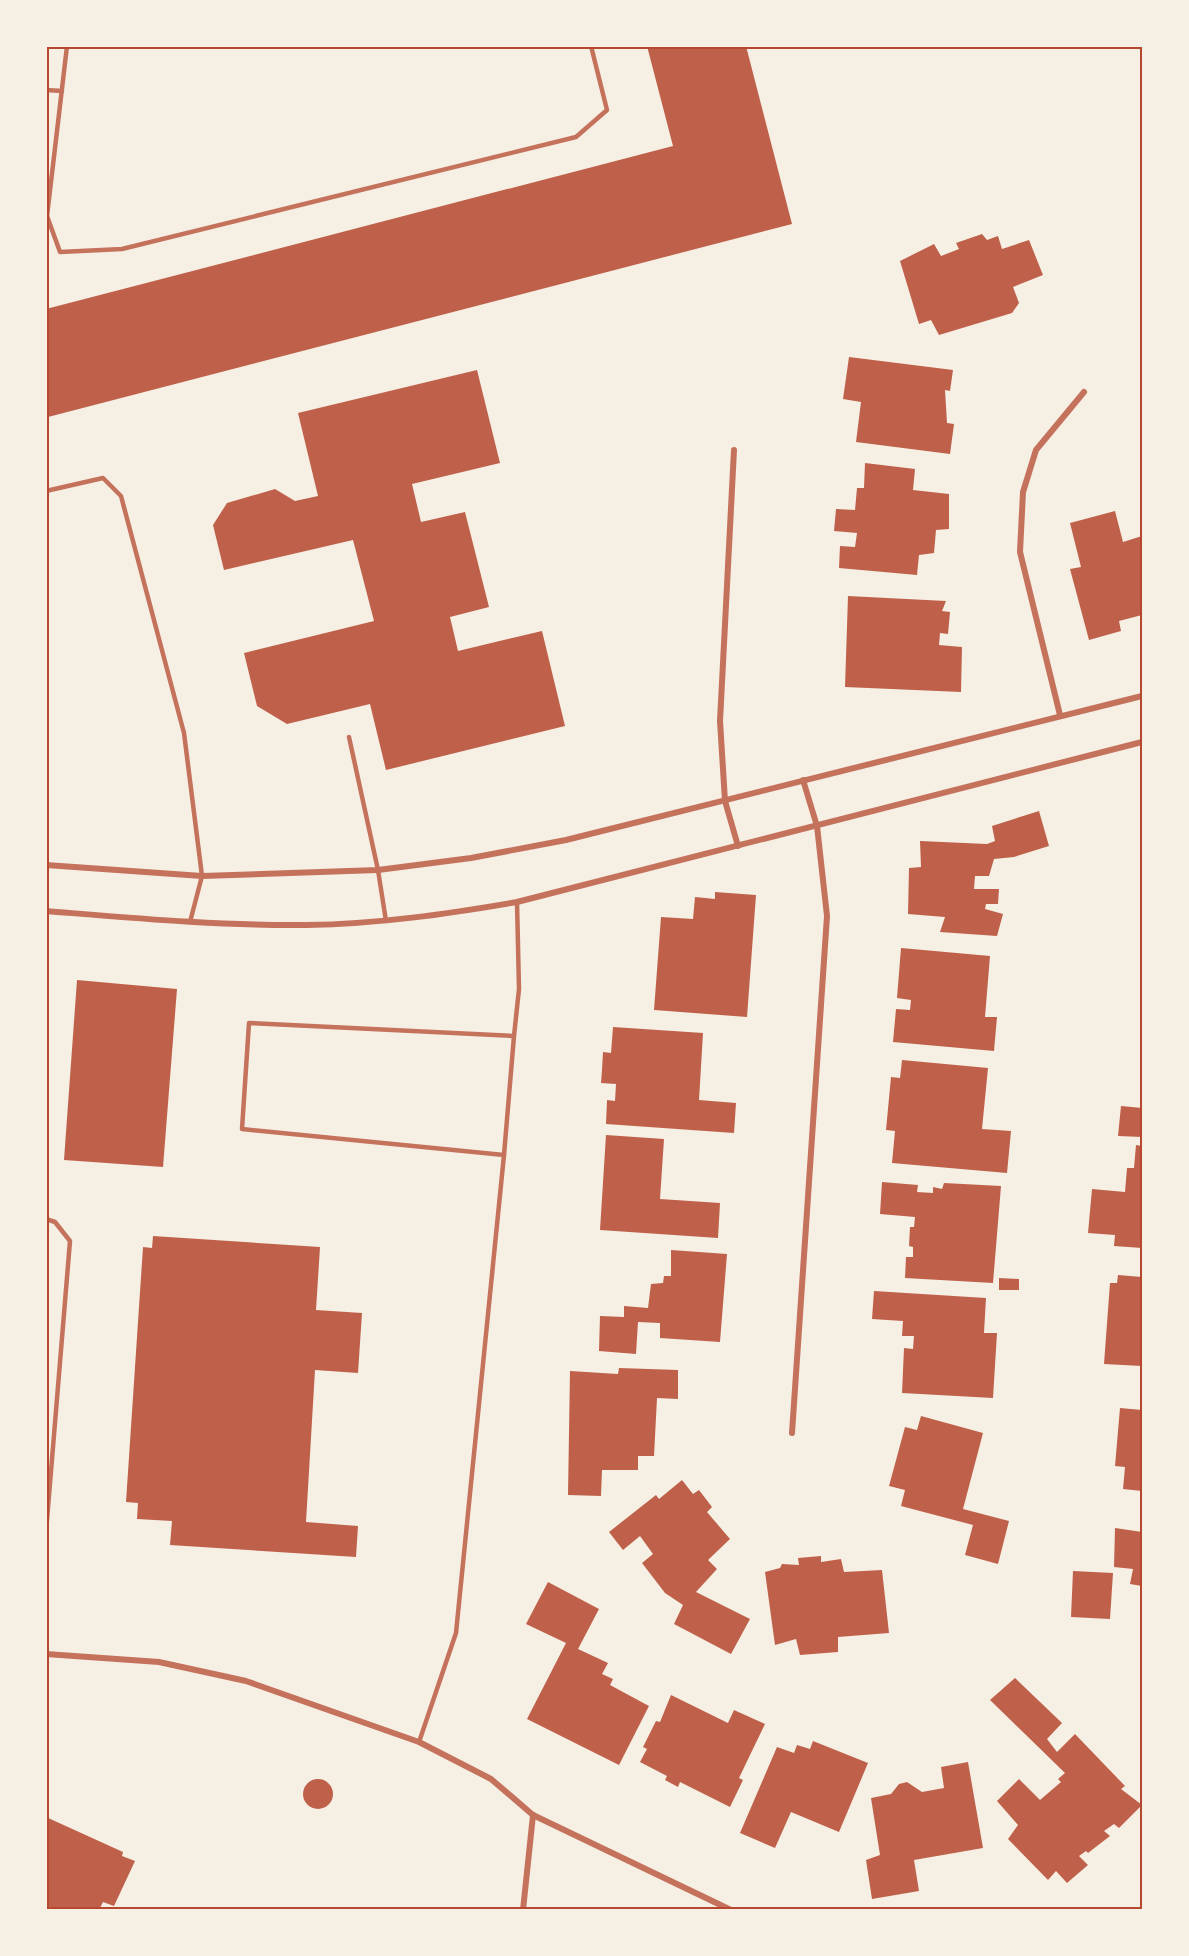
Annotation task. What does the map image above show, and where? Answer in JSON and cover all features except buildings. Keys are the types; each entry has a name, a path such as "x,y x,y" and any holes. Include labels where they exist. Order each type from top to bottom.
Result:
{"street":[{"path":"1060,714 1020,552 1023,492 1036,450 1084,392"},
{"path":"734,450 720,721 725,801 738,846"},
{"path":"46,865 202,876 378,870 471,858 566,840 1060,714 1143,696"},
{"path":"46,911 190,922 307,925 386,921 440,915 517,902 1143,742"},
{"path":"792,1433 827,916 817,826 803,780"},
{"path":"46,1653 159,1662 246,1681 419,1742 491,1779 533,1815 731,1910"},
{"path":"523,1910 533,1815"}],"lane":[{"path":"67,46 47,216 60,252 123,249 576,137 607,110 591,46"},
{"path":"46,90 62,91"},
{"path":"46,491 103,478 121,496 184,733 202,876 190,922"},
{"path":"349,737 378,870 386,921"},
{"path":"419,1742 456,1634 519,988 517,902"},
{"path":"504,1155 242,1129 249,1023 514,1036"},
{"path":"46,1219 56,1222 70,1241 46,1532"}]}
